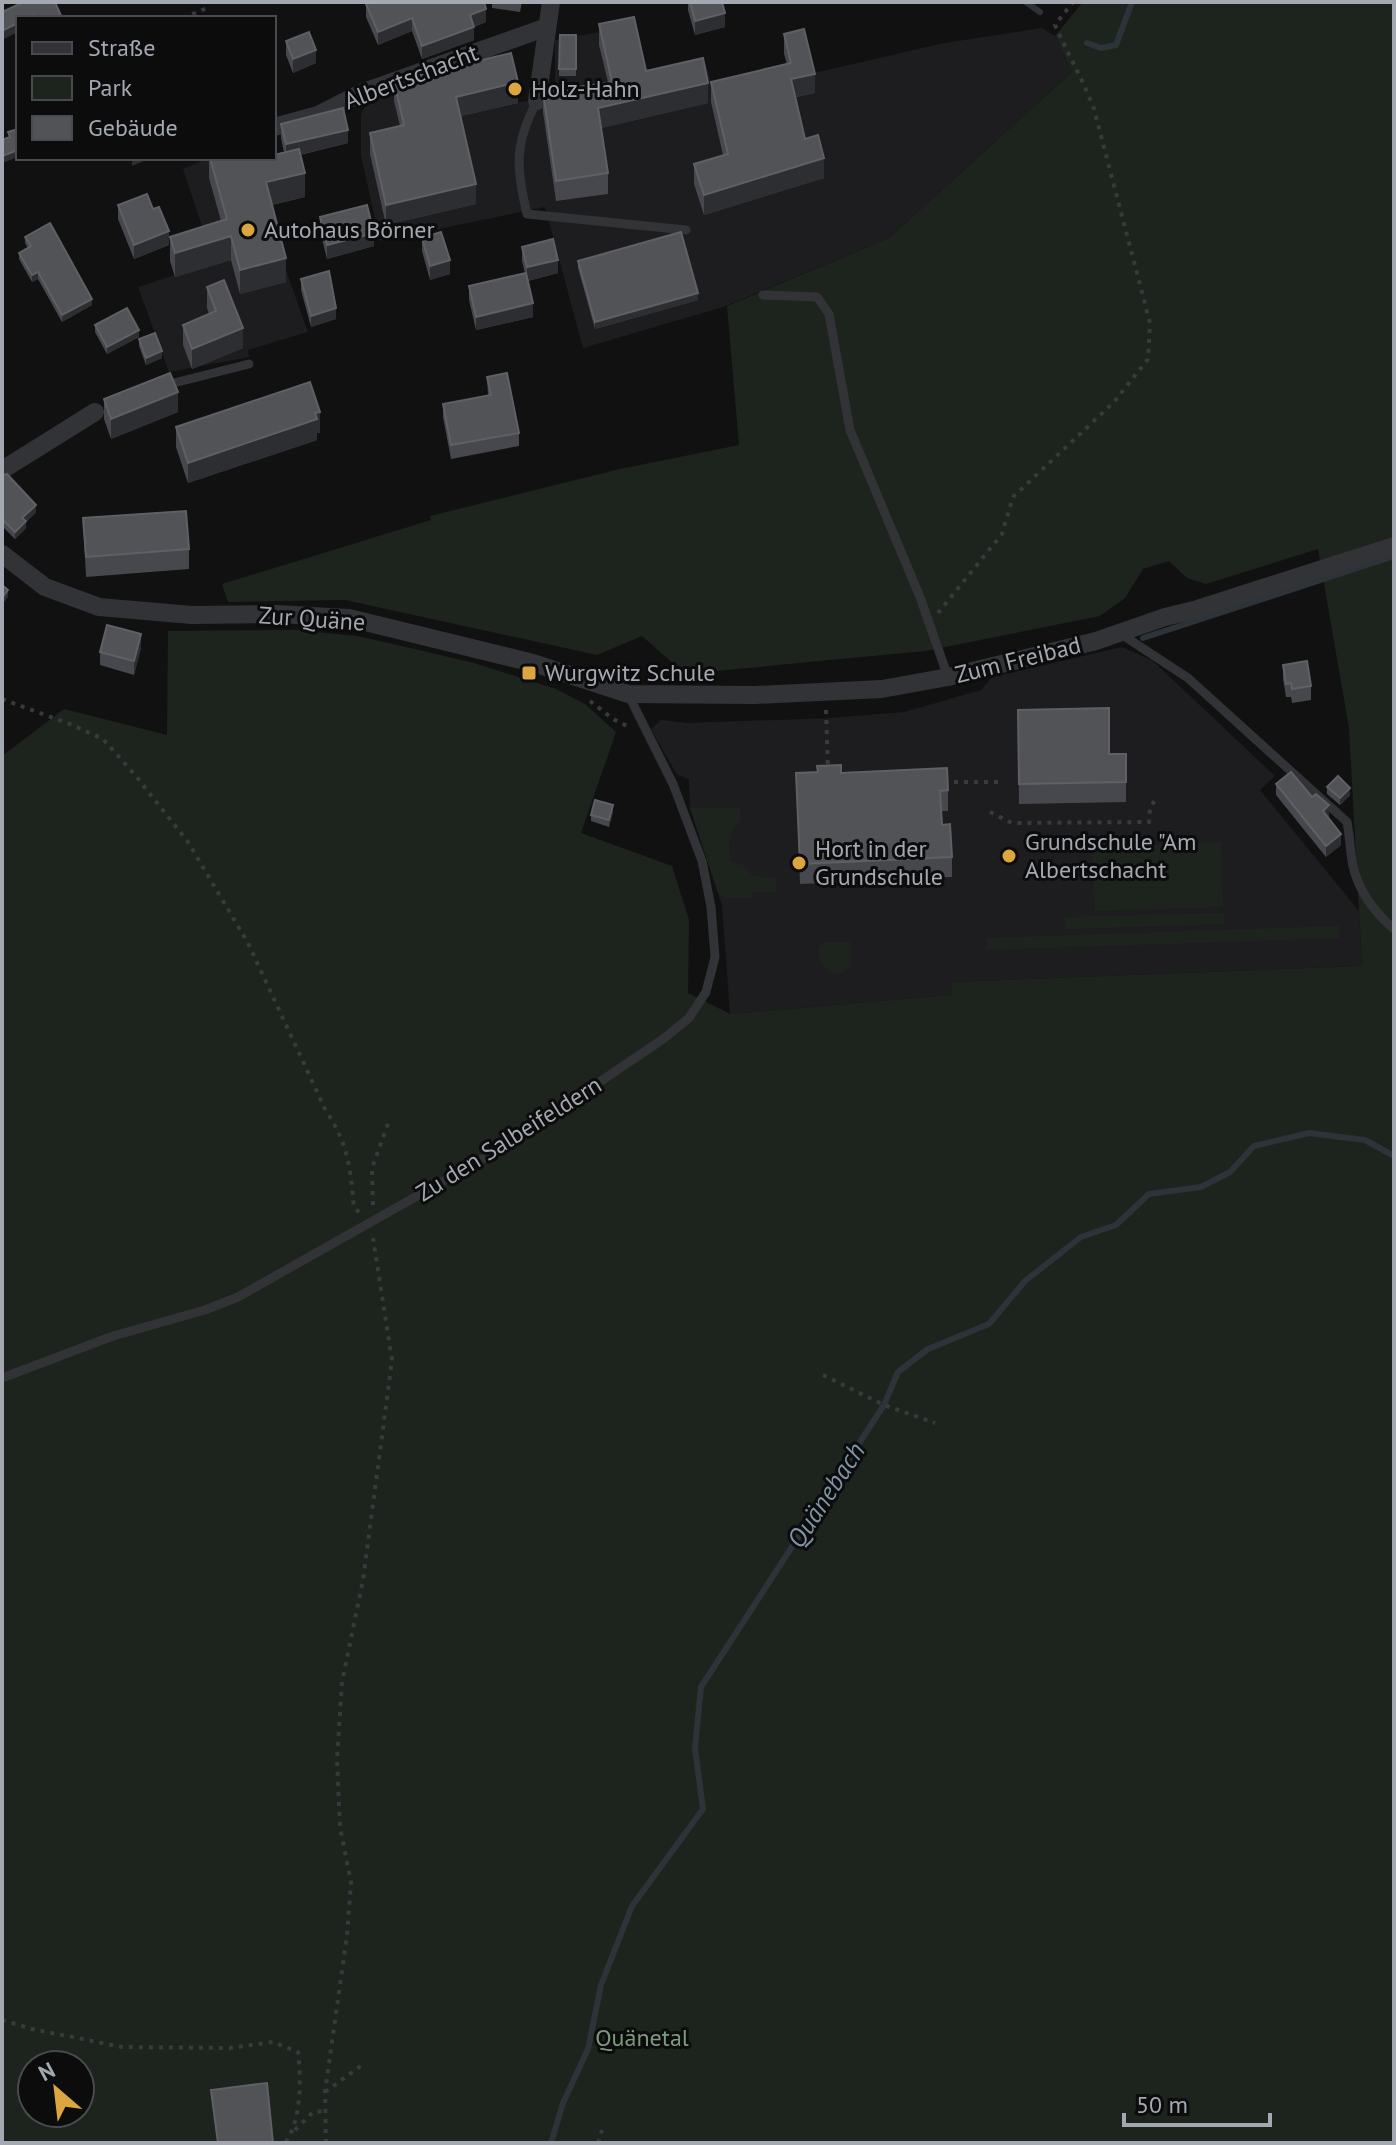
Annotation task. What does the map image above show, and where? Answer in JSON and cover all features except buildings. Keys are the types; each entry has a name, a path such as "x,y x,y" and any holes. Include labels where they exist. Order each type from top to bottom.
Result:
{"street":[{"path":"537,101 551,2"},
{"name":"Albertschacht","path":"276,126 318,115 361,93 547,27"},
{"path":"2,470 102,410"},
{"name":"Zum Freibad","path":"628,694 826,692 882,689 948,677 1121,634 1165,617 1394,546"},
{"name":"Zur Quäne","path":"2,554 45,587 99,607 192,615 277,614 349,618 533,663 628,694"}],"lane":[{"path":"537,101 523,127 518,175 527,214 686,230"},
{"path":"763,295 817,297 829,314 850,430 948,677"},
{"path":"148,391 178,380 249,364"},
{"path":"1121,634 1188,678 1347,822 1353,866 1365,898 1378,916 1394,929"},
{"name":"Zu den Salbeifeldern","path":"2,1378 113,1336 205,1310 238,1297 504,1147 689,1018 706,992 715,957 711,907 702,861 673,784 628,694"}],"path":[{"path":"929,623 1002,534 1013,497 1114,402 1148,359 1150,323 1094,109 1082,76 1074,67 1055,25 1073,2"},
{"path":"188,16 207,8"},
{"path":"2,699 103,739 188,842 248,943 325,1109 341,1135 350,1167 354,1208 373,1222"},
{"path":"826,711 828,776"},
{"path":"935,782 1000,782"},
{"path":"990,812 1012,823 1149,822 1150,807 1156,799"},
{"path":"326,2143 325,2092 347,1935 351,1882 340,1827 337,1759 342,1682 363,1580 392,1360 373,1242 372,1168 390,1118"},
{"path":"823,1375 884,1405 935,1423"},
{"path":"2,2020 122,2047 230,2048 273,2042 298,2052 300,2076 293,2131"},
{"path":"325,2092 362,2065"},
{"path":"285,2143 313,2112 325,2111"},
{"path":"598,2143 602,2130"}],"shaded area":[{"path":"635,26 650,78 706,64 715,96 944,43 1042,28 1055,36 1072,72 889,238 723,307 583,348 545,207 380,241 361,156 361,114 370,99 509,55 518,102 555,99 555,40"},
{"path":"203,160 257,160 287,273 308,332 248,350 249,357 169,372 138,287 214,262 183,169"},
{"name":"Grundschule \"Am Albertschacht","path":"1122,647 1153,661 1275,776 1260,790 1359,911 1362,966 952,982 953,995 730,1014 722,905 690,808 689,779 677,775 651,729 661,720 687,723 904,712 981,690 992,677"}],"green space":[{"name":"Quänetal","path":"1083,2 1394,2 1394,2143 2,2143 2,756 64,709 167,735 168,631 296,630 357,636 474,663 556,689 585,704 616,732 581,833 672,866 689,920 688,993 730,1014 952,995 952,982 1362,966 1349,728 1318,549 1206,584 1187,578 1169,561 1143,569 1125,598 1100,616 925,651 685,674 642,636 597,655 345,600 228,602 222,584 431,520 430,516 620,469 739,445 727,306 889,238 1072,72 1055,36"},
{"path":"690,808 740,808 740,821 730,840 731,862 743,865 753,876 775,877 777,892 753,892 752,898 724,898 718,893"},
{"path":"1221,842 1223,907 1095,911 1092,847"},
{"path":"1224,913 1225,924 1065,929 1064,917"},
{"path":"1339,926 1339,938 986,950 986,938"},
{"path":"826,942 850,942 851,965 842,973 835,974 822,963 819,946"}],"waterway":[{"path":"1026,2 1040,12"},
{"path":"1087,43 1101,48 1116,45 1132,2"},
{"path":"1143,638 1394,556"},
{"name":"Quänebach","path":"551,2143 563,2103 588,2049 601,1985 632,1906 703,1809 695,1748 701,1687 884,1405 898,1372 928,1349 989,1324 1025,1281 1081,1237 1116,1225 1149,1194 1201,1187 1230,1172 1254,1146 1309,1133 1365,1140 1394,1156"}],"place":[{"name":"Holz-Hahn","path":"515,89"},
{"name":"Autohaus Börner","path":"248,230"},
{"name":"Wurgwitz Schule","path":"529,673"},
{"name":"Grundschule \"Am Albertschacht","path":"1009,856"},
{"name":"Hort in der Grundschule","path":"799,863"}]}
